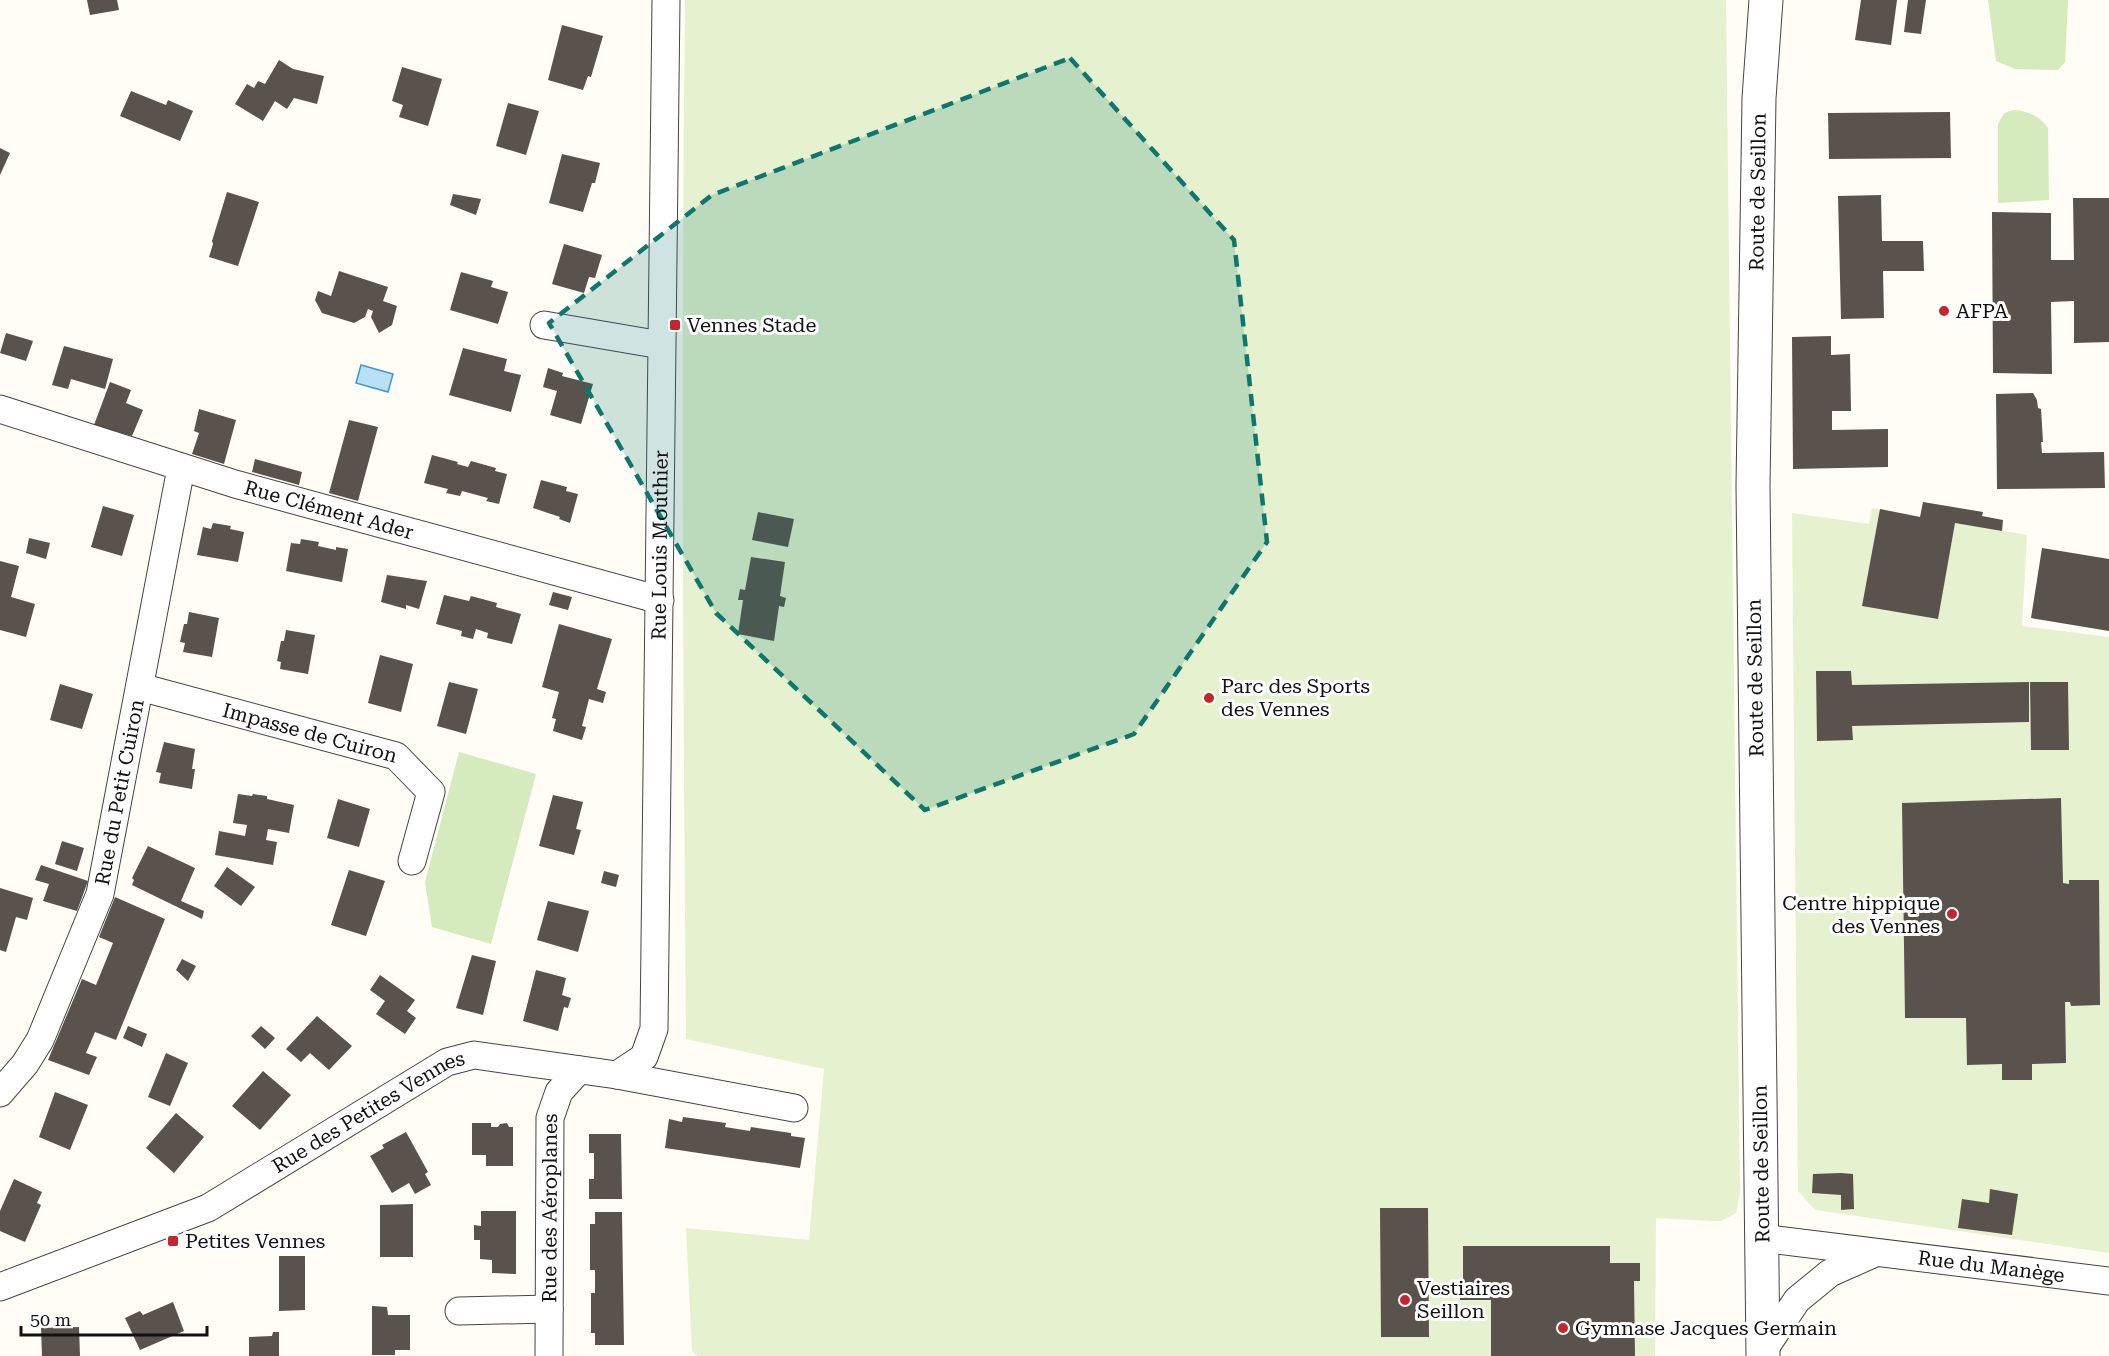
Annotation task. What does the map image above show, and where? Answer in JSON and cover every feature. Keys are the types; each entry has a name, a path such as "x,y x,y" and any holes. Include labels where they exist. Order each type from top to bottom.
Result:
{"street":[{"name":"Rue Louis Mouthier","path":"617,1075 644,1057 654,1029 666,0"},
{"name":"Route de Seillon","path":"1763,1353 1753,486 1759,98 1766,0"},
{"path":"544,324 661,345"},
{"name":"Rue Clément Ader","path":"0,409 181,468 660,600"},
{"name":"Rue du Petit Cuiron","path":"0,1093 25,1064 40,1040 100,894 181,468"},
{"name":"Impasse de Cuiron","path":"140,687 396,756 431,792 412,861"},
{"name":"Rue des Petites Vennes","path":"0,1287 208,1208 447,1062 474,1055 617,1075 794,1108"},
{"name":"Rue des Aéroplanes","path":"549,1356 550,1118 559,1092 579,1070"},
{"name":"Rue du Manège","path":"1761,1238 2109,1281"},
{"path":"1763,1353 1797,1300 1830,1273 1876,1252"},
{"path":"459,1311 549,1309"}],"highlighted area":[{"path":"1070,58 1234,240 1267,542 1134,734 925,810 716,613 549,323 712,195"}],"green space":[{"name":"Parc des Sports des Vennes","path":"685,0 1726,0 1740,1192 1736,1213 1721,1221 1656,1218 1655,1356 697,1356 692,1351 686,1228 809,1240 824,1069 686,1039 683,520"},
{"path":"1988,0 2068,0 2065,62 2058,70 2015,69 1996,61"},
{"path":"2014,110 2033,115 2048,128 2049,200 1998,203 1998,124 2004,113"},
{"name":"Centre hippique des Vennes","path":"1872,508 2027,535 2022,626 2109,637 2109,1253 1815,1210 1798,1191 1792,513 1869,524"},
{"path":"459,752 536,774 491,944 432,927 425,882"}],"water":[{"path":"361,365 393,374 388,392 356,383"}],"building":[{"path":"87,0 117,0 119,10 90,15"},
{"path":"1861,0 1897,0 1891,45 1855,40"},
{"path":"1908,0 1926,0 1921,34 1904,32"},
{"path":"562,25 603,36 591,77 588,76 583,90 548,80"},
{"path":"279,60 293,69 324,76 317,104 294,98 287,109 275,101 263,121 235,104 247,84 254,88 258,81 265,84"},
{"path":"402,67 442,79 428,126 399,117 403,105 392,101"},
{"path":"131,91 166,105 168,100 193,111 180,141 120,116"},
{"path":"508,103 539,111 526,155 496,146"},
{"path":"1950,112 1951,158 1829,159 1828,113"},
{"path":"0,148 10,153 0,175"},
{"path":"562,154 600,163 595,183 592,183 583,212 549,203"},
{"path":"227,192 259,202 238,266 209,257"},
{"path":"453,194 481,199 476,215 450,205"},
{"path":"1881,195 1882,241 1923,241 1924,271 1883,271 1884,318 1841,319 1838,196"},
{"path":"2073,198 2109,198 2109,342 2074,343 2074,301 2051,302 2052,374 1993,373 1992,212 2051,213 2051,260 2074,260"},
{"path":"564,244 602,255 595,278 589,277 584,293 552,284"},
{"path":"339,271 388,287 383,301 397,306 392,325 379,333 371,317 373,311 368,309 365,317 354,323 322,313 315,300 318,291 331,296"},
{"path":"461,272 493,281 491,287 508,292 498,324 450,310"},
{"path":"6,333 33,341 26,361 0,353"},
{"path":"1831,336 1831,355 1850,354 1851,411 1832,411 1832,430 1888,429 1888,467 1793,469 1792,337"},
{"path":"64,346 113,359 105,389 71,379 68,389 52,385"},
{"path":"463,348 507,359 504,371 521,375 511,412 449,395"},
{"path":"548,368 563,373 562,376 593,384 581,424 550,415 557,391 543,387"},
{"path":"110,382 131,390 126,403 143,410 132,436 94,425"},
{"path":"2033,393 2038,408 2041,409 2042,453 2104,452 2105,488 1997,489 1996,394"},
{"path":"199,409 236,420 224,464 192,454 199,433 194,431"},
{"path":"349,420 378,427 358,501 329,493"},
{"path":"432,455 468,467 471,461 496,468 495,471 507,474 499,504 486,501 488,498 462,491 460,496 446,493 448,489 424,483"},
{"path":"255,459 302,472 299,485 252,472"},
{"path":"541,480 567,487 566,491 578,494 570,523 559,519 560,517 533,508"},
{"path":"1923,502 1983,512 1982,516 2003,520 2002,531 1955,523 1938,619 1862,606 1880,509 1920,517"},
{"path":"103,506 134,515 122,556 91,547"},
{"path":"758,512 794,519 788,547 752,540"},
{"path":"213,523 231,526 230,529 244,532 238,562 197,555 203,527 211,529"},
{"path":"29,538 50,543 46,559 26,553"},
{"path":"301,539 319,542 318,546 336,550 336,547 348,549 342,582 286,571 291,543 300,544"},
{"path":"2042,548 2109,559 2109,631 2031,618"},
{"path":"751,557 785,562 780,596 786,598 784,607 779,606 774,641 738,634 743,600 738,600 740,589 745,590"},
{"path":"0,561 19,566 11,597 35,604 26,637 0,630"},
{"path":"387,575 427,581 419,609 406,605 406,609 381,602"},
{"path":"553,592 572,597 568,610 549,605"},
{"path":"444,595 469,601 471,596 497,603 496,607 521,614 512,644 487,638 488,633 476,629 473,639 461,636 462,631 436,624"},
{"path":"189,612 219,618 212,657 183,652 185,643 180,642"},
{"path":"559,624 612,639 597,689 606,692 603,703 589,699 582,726 586,727 582,740 553,731 556,719 552,718 559,692 542,687"},
{"path":"286,630 315,635 308,674 280,669 281,662 277,661"},
{"path":"380,655 413,664 401,712 368,703"},
{"path":"1816,671 1851,671 1852,685 2029,682 2029,722 1852,726 1853,740 1817,741"},
{"path":"449,682 478,689 466,734 437,726"},
{"path":"2030,682 2068,682 2069,750 2031,750"},
{"path":"60,684 93,694 82,729 50,720"},
{"path":"164,742 195,749 192,789 159,783 161,773 156,772"},
{"path":"238,794 267,796 267,799 294,805 289,833 268,829 266,840 277,842 273,865 215,855 219,831 245,836 247,825 233,823"},
{"path":"553,795 583,802 576,829 581,830 574,855 539,846"},
{"path":"2061,798 2063,883 2069,884 2069,880 2099,880 2100,1005 2071,1006 2070,1002 2065,1002 2066,1063 2032,1064 2032,1080 2002,1080 2002,1064 1967,1065 1966,1018 1905,1018 1902,803"},
{"path":"338,799 370,809 359,847 327,838"},
{"path":"62,841 84,848 77,871 55,864"},
{"path":"148,846 195,868 181,901 204,911 202,919 132,885 134,880 132,878"},
{"path":"41,865 88,881 77,911 43,901 49,884 35,880"},
{"path":"227,867 255,887 241,906 214,886"},
{"path":"349,870 385,881 366,936 331,925"},
{"path":"604,871 619,875 616,887 601,883"},
{"path":"0,888 33,898 27,920 16,917 6,952 0,950"},
{"path":"115,897 165,919 116,1040 95,1032 86,1053 97,1057 89,1075 48,1060 82,979 96,985 113,943 99,937"},
{"path":"548,901 589,911 578,952 537,940"},
{"path":"472,955 496,961 483,1015 456,1008"},
{"path":"182,959 196,966 188,981 176,970"},
{"path":"536,970 566,978 562,995 571,998 568,1008 564,1007 558,1031 523,1021"},
{"path":"380,975 415,1000 407,1011 416,1018 405,1034 376,1014 385,1001 370,990"},
{"path":"317,1016 352,1046 329,1070 310,1053 301,1062 286,1049"},
{"path":"128,1026 147,1034 142,1047 123,1038"},
{"path":"261,1026 275,1038 265,1049 251,1036"},
{"path":"166,1053 188,1063 170,1106 148,1097"},
{"path":"263,1071 291,1095 260,1130 232,1106"},
{"path":"55,1092 88,1105 70,1150 39,1137"},
{"path":"176,1113 204,1137 174,1173 146,1148"},
{"path":"683,1117 726,1123 725,1127 750,1131 751,1127 791,1133 791,1136 805,1138 800,1168 665,1148 669,1119 682,1122"},
{"path":"472,1123 491,1123 491,1127 498,1127 500,1124 507,1123 509,1127 513,1127 513,1166 486,1166 486,1155 472,1155"},
{"path":"406,1132 428,1172 425,1174 431,1185 415,1194 409,1183 392,1193 370,1156 384,1148 382,1145"},
{"path":"589,1134 621,1134 622,1199 589,1199 589,1179 594,1179 594,1153 589,1153"},
{"path":"1813,1174 1853,1174 1854,1209 1841,1210 1841,1195 1812,1193"},
{"path":"14,1179 42,1192 37,1203 41,1205 25,1242 0,1231 0,1211"},
{"path":"1990,1189 2018,1194 2012,1235 1958,1228 1962,1199 1989,1203"},
{"path":"413,1204 413,1257 380,1257 380,1205"},
{"name":"Vestiaires Seillon","path":"1380,1208 1428,1208 1429,1337 1381,1337"},
{"path":"481,1211 516,1211 516,1274 492,1273 492,1260 480,1259 480,1240 474,1240 474,1225 481,1226"},
{"path":"595,1212 622,1212 624,1345 595,1345 595,1333 591,1333 591,1293 595,1293 595,1270 590,1270 590,1224 595,1224"},
{"name":"Gymnase Jacques Germain","path":"1463,1246 1610,1246 1610,1263 1640,1263 1640,1281 1634,1281 1635,1356 1491,1356 1491,1300 1460,1300 1460,1281 1463,1281"},
{"path":"279,1256 305,1256 305,1310 279,1311"},
{"path":"173,1302 184,1331 140,1350 125,1318 140,1311 143,1315"},
{"path":"372,1306 387,1307 388,1315 410,1315 410,1350 395,1350 395,1355 372,1355"},
{"path":"79,1327 80,1356 42,1356 41,1328"},
{"path":"273,1332 279,1332 279,1356 249,1356 249,1337 272,1336"}],"place":[{"name":"AFPA","path":"1944,311"},
{"name":"Vennes Stade","path":"675,325"},
{"name":"Parc des Sports des Vennes","path":"1209,698"},
{"name":"Centre hippique des Vennes","path":"1952,914"},
{"name":"Petites Vennes","path":"173,1241"},
{"name":"Vestiaires Seillon","path":"1405,1300"},
{"name":"Gymnase Jacques Germain","path":"1563,1328"}]}
